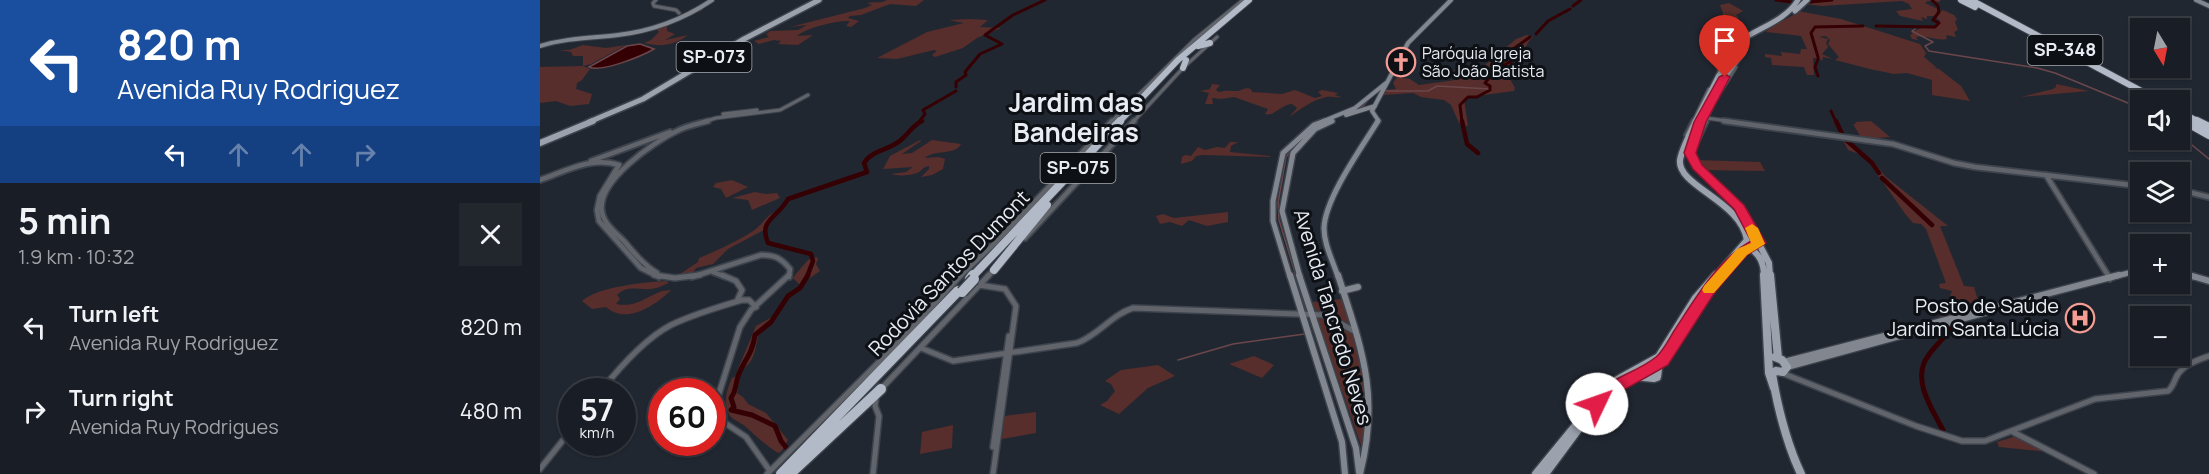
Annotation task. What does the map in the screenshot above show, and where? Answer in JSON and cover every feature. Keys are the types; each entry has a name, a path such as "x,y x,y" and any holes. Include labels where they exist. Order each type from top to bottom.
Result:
{"highway":[{"name":"Rodovia Santos Dumont","path":"975,283 1084,159 1159,79 1182,63 1214,28 1250,0"},
{"name":"Rodovia Santos Dumont","path":"781,474 956,287 975,283 1054,194 1145,98 1250,0"},
{"name":"SP-348","path":"1961,0 2130,91"},
{"name":"SP-348","path":"1971,0 2139,90"},
{"path":"1214,28 1214,36 1217,37"},
{"path":"1198,46 1210,43"},
{"path":"1169,64 1182,63"},
{"path":"1159,79 1162,71"},
{"path":"2190,117 2209,127"},
{"path":"2190,124 2209,135"},
{"path":"1037,200 1084,159"},
{"path":"994,270 1054,194"},
{"name":"Rodovia Santos Dumont","path":"788,474 895,358 956,287"},
{"path":"802,452 901,340"},
{"path":"788,474 881,389"}],"main road":[{"path":"540,46 560,39 628,32 656,24 710,0"},
{"name":"SP-073","path":"540,143 630,106 816,0"},
{"path":"1359,474 1370,431 1371,390 1356,332 1326,239 1325,221 1331,203 1378,120 1372,107 1403,49 1451,0"},
{"path":"2196,0 2209,6"},
{"path":"1733,65 1741,40 1784,16 1800,1"},
{"path":"1545,474 1602,397 1666,357 1701,300 1747,245 1748,235 1739,218 1693,182 1682,169 1681,159 1719,76 1743,54 1744,41 1761,34 1769,26 1789,17 1800,1"},
{"path":"1721,69 1733,65"},
{"path":"1345,474 1342,442 1307,315 1272,218 1280,161 1287,149 1314,125 1355,108 1387,82"},
{"name":"Avenida Tancredo Neves","path":"1359,474 1359,460 1307,315 1282,211 1292,154 1317,128 1372,107"},
{"path":"1697,126 1690,150 1692,158 1745,215 1769,263 1769,290 1776,362 1772,374 1774,388 1789,444 1801,474"},
{"path":"1720,202 1727,205 1735,202"},
{"path":"1745,215 1753,220"},
{"path":"1536,474 1601,391 1659,357 1696,298 1747,245 1757,240"},
{"path":"1747,245 1757,252 1769,290 1776,362"},
{"path":"1776,362 2130,273"},
{"path":"2190,277 2209,282"},
{"path":"1776,362 2032,304 2087,284"},
{"path":"1342,290 1356,286"},
{"path":"2014,297 2022,299"},
{"path":"1969,317 1976,322"},
{"path":"1634,376 1656,378 1658,369"},
{"path":"1647,378 1658,387"},
{"path":"1359,460 1366,450"}],"street":[{"path":"658,0 653,3 654,6 686,12"},
{"path":"615,163 620,167 598,201 598,217 609,235 644,270 651,274 682,279 712,272 752,257 774,256 785,260 790,269 789,277 756,307 740,327 715,406 722,421 746,437 769,473 901,340 924,313 956,287 1169,64 1214,28 1217,20 1244,0"},
{"path":"873,474 879,423 875,402 881,389 921,348 975,283 994,270 1087,171 1182,63 1217,37"},
{"path":"1697,126 1721,69 1727,59 1734,58"},
{"path":"1697,126 1733,65"},
{"path":"662,276 647,267 608,227 603,216 602,205 607,189 633,160 657,143 694,124 724,115 780,110 806,95"},
{"path":"540,180 724,115"},
{"path":"1697,126 1886,143 1958,164 2130,185"},
{"path":"648,140 657,143"},
{"path":"604,162 604,158 611,154"},
{"path":"540,180 583,165 633,160"},
{"path":"2046,175 2110,278"},
{"path":"2190,192 2209,197"},
{"path":"712,272 736,281 742,290 737,301"},
{"path":"975,283 1003,292 1013,304 1010,315 1008,353"},
{"path":"975,283 1005,290 1014,302 1016,310 992,474"},
{"path":"611,378 656,335 684,319 737,301 749,300 756,307"},
{"path":"921,348 953,361 1086,340 1127,309 1328,316 1356,332"},
{"path":"1776,362 1801,378 1916,426 1966,441 1993,440 2095,399 2168,391 2173,387 2179,372 2194,361 2209,356"},
{"path":"2013,432 2094,474"},
{"path":"540,469 558,446"}],"shaded area":[{"path":"887,0 924,0 916,6 890,4 861,15 850,16 848,18 859,21 851,27 846,26 850,21 845,21 814,27 797,36 813,35 798,45 778,44 781,41 774,40 759,44 754,41 769,37 766,34 770,31 798,30 807,25 790,27 872,5 867,3"},
{"path":"1834,0 1941,0 1925,3 1938,9 1936,14 1943,10 1954,15 1957,19 1955,22 1958,30 1954,32 1956,37 1946,35 1947,39 1916,37 1918,40 1912,39 1910,35 1914,31 1939,24 1940,21 1934,16 1927,16 1927,19 1921,17 1923,21 1900,16 1896,11 1912,9 1909,4 1902,1 1822,6 1805,4"},
{"path":"1729,3 1743,11 1736,15 1737,23 1733,21 1724,23 1727,25 1715,30 1704,26 1722,17 1720,5"},
{"path":"703,10 667,26 667,31 675,34 665,40 688,35 683,39 667,45 644,43 659,32 654,27"},
{"path":"1798,11 1841,19 1920,44 1926,53 1924,57 1937,68 1930,67 1939,69 1961,86 1970,101 1932,95 1932,80 1907,73 1894,74 1835,60 1839,57 1828,44 1830,40 1826,36 1819,37 1828,39 1826,43 1828,47 1822,54 1833,59 1823,57 1822,61 1819,58 1813,58 1814,75 1807,75 1804,67 1772,65 1771,58 1765,57 1765,54 1782,56 1781,52 1800,54 1801,49 1807,49 1801,36 1766,32"},
{"path":"949,20 988,20 980,27 1001,28 977,38 963,48 935,57 932,55 937,51 934,50 897,59 877,58 927,32 964,23"},
{"path":"1527,35 1533,37 1525,49 1523,64 1509,77 1515,88 1514,91 1469,97 1464,100 1468,125 1465,127 1459,123 1451,105 1444,100 1421,97 1413,93 1384,95 1384,90 1396,89 1393,83 1397,77 1410,79 1419,85 1455,80 1451,74 1455,70 1470,73 1478,71 1516,39"},
{"path":"640,44 654,49 612,66 589,67 627,46"},
{"path":"583,45 606,48 626,45 583,66 583,56 573,56 571,52 560,50 569,50"},
{"path":"583,66 590,69 577,83 576,89 592,94 589,104 570,106 556,101 540,103 540,67"},
{"path":"1212,84 1220,85 1216,90 1219,92 1247,88 1252,92 1282,94 1295,90 1315,98 1322,96 1318,92 1322,90 1338,93 1335,95 1341,97 1321,98 1289,117 1297,108 1292,104 1265,114 1268,109 1234,97 1212,98 1213,104 1205,104 1209,93 1200,91 1210,89"},
{"path":"2056,84 2089,91 2021,97 2053,89"},
{"path":"1871,121 1890,137 1862,139 1853,124"},
{"path":"1842,138 1848,139 1873,161 1885,176 1948,226 1940,226 1964,286 1974,287 1980,307 1970,303 1961,308 1966,312 1941,319 1938,317 1947,313 1944,311 1952,291 1940,288 1939,284 1946,283 1926,229 1921,224 1913,223 1868,161 1862,155 1848,150"},
{"path":"920,140 902,154 912,153 932,140 961,144 954,150 929,155 925,158 945,159 943,169 932,175 921,177 929,166 917,173 907,175 891,174 906,172 913,167 883,169 890,156"},
{"path":"1230,142 1238,142 1231,146 1230,152 1270,157 1203,155 1181,164 1182,157 1191,156 1198,147 1205,150 1225,148"},
{"path":"1696,160 1760,162 1765,171 1702,170"},
{"path":"732,180 748,187 726,198 721,189 713,187 716,183"},
{"path":"755,192 777,193 780,198 752,210 748,200 732,198"},
{"path":"780,210 764,230 728,249 713,264 696,268 691,276 677,276 698,262 699,258 747,235 769,215"},
{"path":"1228,212 1228,222 1207,226 1189,220 1182,226 1170,222 1160,224 1156,216 1163,214 1174,218"},
{"path":"817,257 816,264 820,271 800,285 793,278 808,260"},
{"path":"666,281 669,283 655,288 629,289 617,295 620,299 616,304 625,305 671,290 649,307 631,314 614,312 606,307 592,309 582,301 598,292 610,289"},
{"path":"1343,299 1351,325 1331,314 1316,312 1312,302"},
{"path":"778,316 758,336 755,352 750,362 737,371 756,326"},
{"path":"1316,316 1321,316 1354,334 1370,392 1363,451"},
{"path":"1254,356 1274,365 1262,378 1229,364"},
{"path":"1158,365 1175,376 1148,388 1119,414 1100,405 1107,401 1115,391 1111,384 1105,381 1121,370"},
{"path":"740,377 737,393 748,404 766,413 788,440 781,452 778,453 769,447 729,414 726,404 732,378"},
{"path":"1036,412 1036,433 1002,439 1004,416"},
{"path":"953,425 952,448 920,454 922,432"},
{"path":"2016,436 2049,452 1999,447 1997,442"}],"waterway":[{"path":"956,87 956,82 966,75 965,72 980,54 1002,44 985,35 1013,15 1045,0"},
{"path":"1573,6 1581,0"},
{"path":"1776,0 1799,3 1832,0"},
{"path":"1876,26 1935,27 1939,23 1933,20 1939,12 1938,6 1932,0"},
{"path":"1536,34 1548,21 1570,9"},
{"path":"1818,57 1811,33 1815,27 1863,26"},
{"path":"1915,29 1912,31 1933,42 1925,46 1929,51 2037,68 2055,73 2130,104"},
{"path":"1462,122 1460,105 1468,97 1477,97 1490,90 1490,86 1485,83 1489,78 1501,74 1497,69 1515,59 1516,54 1512,50 1530,37"},
{"path":"1818,59 1815,67 1818,76"},
{"path":"1385,91 1428,91 1437,86 1490,89"},
{"path":"919,122 925,114 923,110 956,91"},
{"path":"1353,111 1363,106 1370,98"},
{"path":"1831,111 1836,122"},
{"path":"807,276 813,261 811,254 768,243 766,229 770,219 788,199 867,172 864,163 867,159 897,143 922,121"},
{"path":"1462,121 1467,144 1478,153"},
{"path":"1836,121 1843,136"},
{"path":"1845,139 1872,163 1879,173"},
{"path":"2190,143 2209,159"},
{"path":"1292,150 1286,157 1278,203 1279,220 1307,312"},
{"path":"1882,178 1932,225"},
{"path":"789,451 781,441 775,426 752,415 731,410 734,407 731,398 755,335 771,322 788,296 800,288 807,276"},
{"path":"1955,313 1957,302"},
{"path":"1309,316 1314,332"},
{"path":"1943,430 1925,394 1922,384 1923,365 1955,323"},
{"path":"1178,360 1233,344 1305,334"}],"slow traffic":[{"path":"1709,290 1745,249 1756,247 1759,243 1752,228"}],"place":[{"name":"Paróquia Igreja São João Batista","path":"1401,62"},
{"name":"Posto de Saúde Jardim Santa Lúcia","path":"2080,318"}],"district":[{"name":"Jardim das Bandeiras","path":"1076,118"}],"route":[{"path":"1597,404 1612,389 1662,361 1709,289 1742,252 1756,247 1759,243 1740,207 1697,166 1690,153 1700,122 1725,77"}]}
